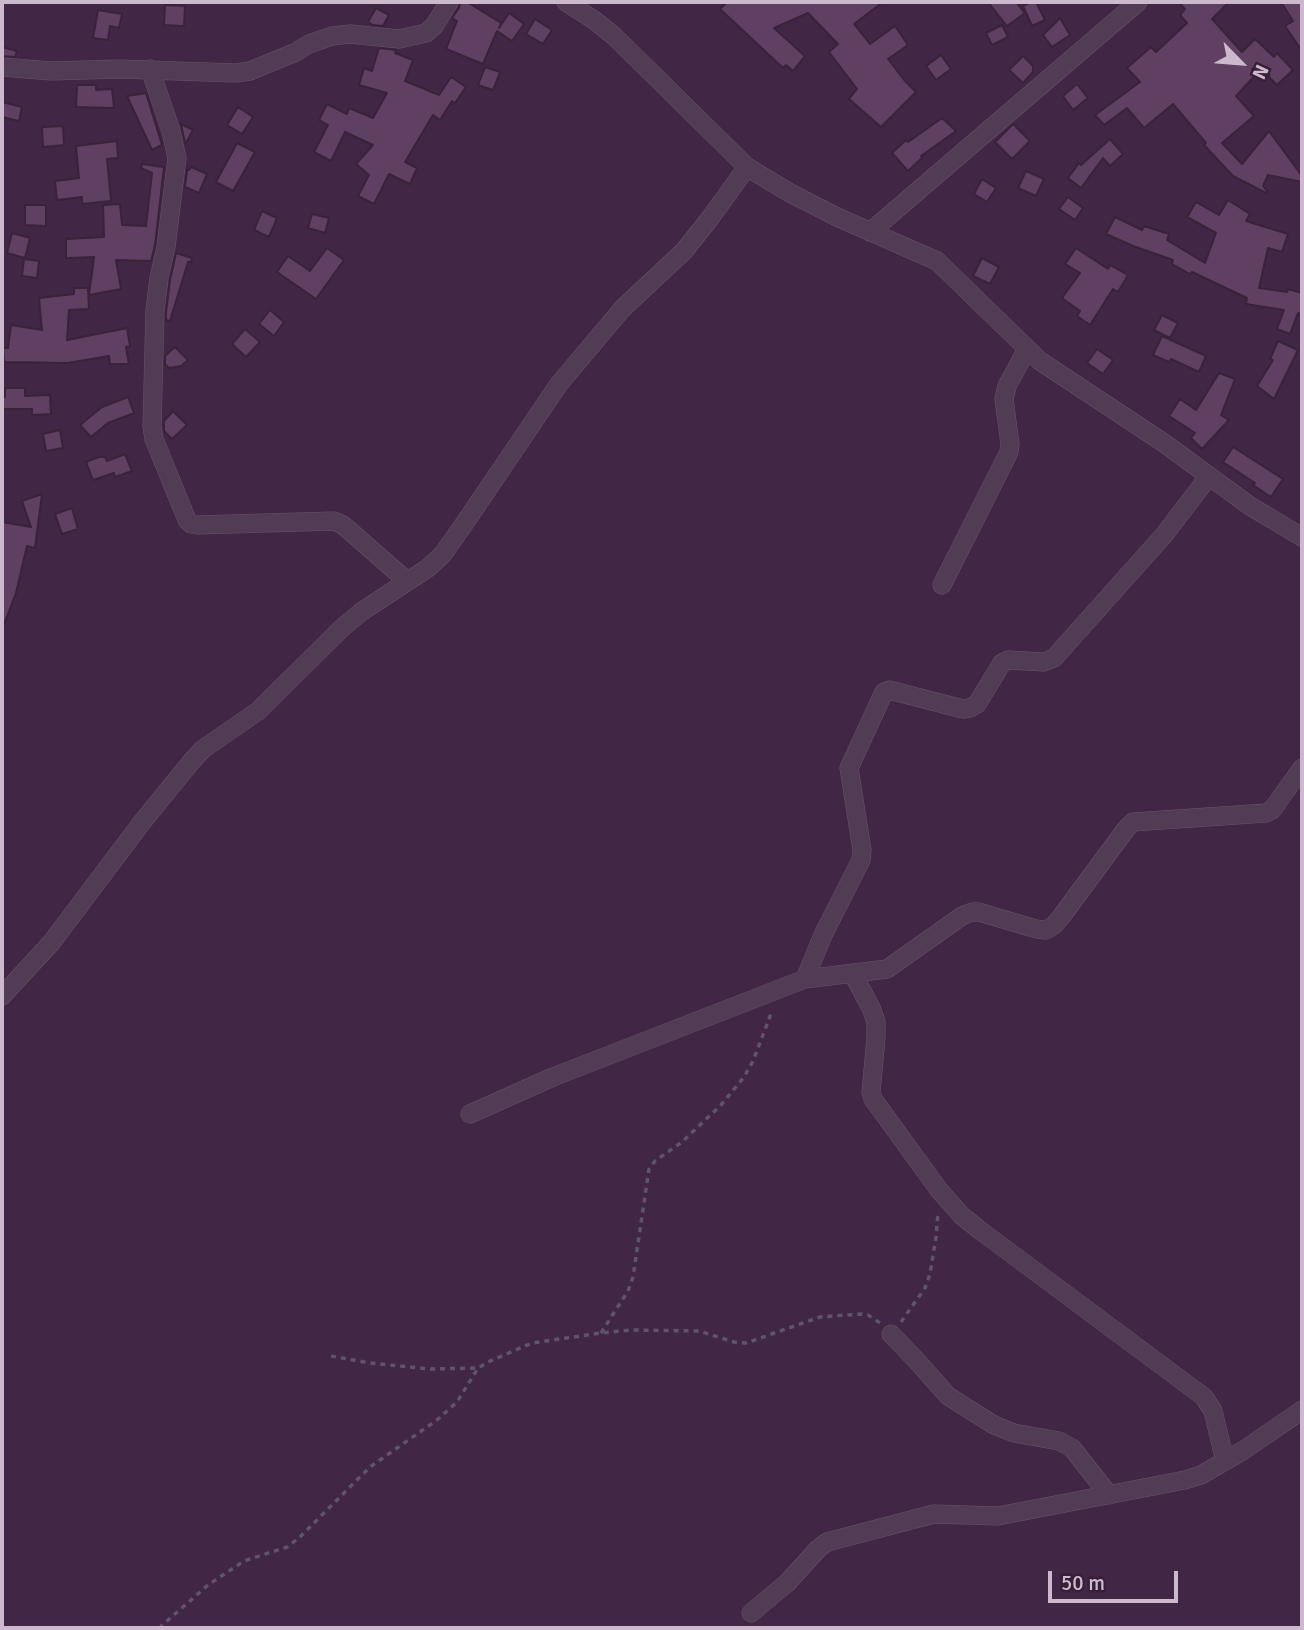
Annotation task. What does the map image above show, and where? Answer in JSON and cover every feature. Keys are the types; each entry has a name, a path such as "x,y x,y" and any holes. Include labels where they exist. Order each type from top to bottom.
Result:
{"street":[{"path":"2,67 51,71 250,71 332,36 350,34 399,39 426,33 434,26 449,2"},
{"path":"566,2 614,36 747,167 790,193 937,261 1047,367 1164,443 1250,506 1302,537"},
{"path":"870,232 1138,2"},
{"path":"150,69 177,158 155,312 152,426 154,439 187,520 197,525 334,521 343,525 407,581"},
{"path":"2,996 51,943 203,749 258,711 361,612 428,568 443,554 559,384 623,308 684,251 747,167"},
{"path":"942,585 1009,452 1004,399 1007,386 1027,349"},
{"path":"805,979 823,935 861,860 862,850 849,768 884,692 963,709 970,708 976,704 1002,663 1008,660 1044,663 1054,658 1164,535 1209,476"},
{"path":"470,1114 554,1077 805,979 887,970 962,916 972,912 1046,930 1061,917 1133,822 1266,813 1272,810 1302,768"},
{"path":"853,974 876,1022 871,1091 873,1100 939,1190 962,1216 981,1231 1204,1397 1213,1411 1225,1461"},
{"path":"891,1334 948,1396 993,1425 1014,1433 1059,1441 1072,1448 1109,1495"},
{"path":"751,1613 787,1583 827,1542 934,1514 998,1516 1185,1480 1201,1475 1244,1450 1302,1410"}],"path":[{"path":"601,1333 628,1291 633,1277 649,1168 682,1142 721,1105 744,1077 781,989"},
{"path":"159,1628 208,1585 244,1561 287,1547 299,1538 370,1466 438,1420 457,1402 478,1368 532,1343 632,1330 699,1331 746,1343 820,1317 861,1314 876,1319 891,1334 925,1288 930,1274 939,1190"},
{"path":"331,1356 370,1363 431,1368 478,1368"}],"building":[{"path":"460,2 467,2 501,23 499,28 509,13 524,24 512,41 497,31 483,64 446,49 457,21 452,18"},
{"path":"727,2 883,2 854,24 870,44 895,26 908,45 888,59 916,92 881,127 849,99 857,89 829,52 838,44 808,13 774,28 805,56 793,71 786,65 783,68 720,9"},
{"path":"988,2 1016,2 1025,13 1007,26"},
{"path":"1036,2 1045,20 1032,26 1023,6"},
{"path":"1178,2 1229,2 1212,19 1242,52 1255,39 1274,57 1277,53 1293,70 1277,85 1261,69 1236,96 1254,116 1222,143 1242,164 1269,131 1302,176 1302,182 1268,175 1263,186 1266,193 1233,176 1204,145 1206,143 1173,104 1144,128 1127,108 1104,125 1095,115 1140,82 1127,68 1151,47 1156,52 1187,23 1180,15 1185,9"},
{"path":"1281,2 1302,2 1302,51 1285,26 1293,21"},
{"path":"165,5 185,6 184,26 164,25"},
{"path":"376,8 389,15 383,26 368,22"},
{"path":"98,10 122,14 119,28 110,26 108,40 93,38"},
{"path":"1060,18 1070,35 1052,47 1043,35"},
{"path":"535,19 552,30 543,44 526,34"},
{"path":"1002,25 1008,37 992,45 986,33"},
{"path":"2,47 17,51 15,57 2,56"},
{"path":"379,48 396,50 395,53 413,60 405,81 439,95 451,77 466,87 455,103 452,101 440,120 433,115 405,162 417,168 410,184 389,174 374,204 358,196 369,175 356,164 373,145 345,132 331,161 314,152 328,125 319,120 327,104 347,114 349,108 373,118 387,93 359,85 364,68 372,71"},
{"path":"941,55 951,69 936,80 926,66"},
{"path":"1023,56 1033,66 1033,72 1023,83 1009,70"},
{"path":"485,67 500,72 493,90 478,85"},
{"path":"1077,84 1088,98 1073,110 1063,96"},
{"path":"77,85 96,85 96,90 112,89 114,108 76,107"},
{"path":"146,93 162,145 152,150 127,96"},
{"path":"2,102 22,107 19,121 2,117"},
{"path":"238,107 253,117 242,134 227,125"},
{"path":"942,118 956,131 921,156 908,171 892,153 906,140 908,142"},
{"path":"181,124 193,130 186,143 185,143"},
{"path":"1013,124 1030,141 1012,159 995,142"},
{"path":"63,126 64,145 43,147 42,127"},
{"path":"1110,139 1123,154 1110,166 1103,158 1081,188 1068,178 1079,163 1081,165"},
{"path":"117,141 118,158 107,159 111,201 82,204 82,197 57,200 55,181 79,178 76,146"},
{"path":"237,143 255,152 233,191 216,182"},
{"path":"142,164 164,167 151,261 116,260 121,289 89,295 94,257 66,258 66,239 104,237 103,205 120,204 122,225 146,226 152,173 141,168"},
{"path":"191,167 207,174 199,193 185,187 187,170"},
{"path":"1026,171 1044,179 1036,196 1018,188"},
{"path":"982,179 996,188 987,202 974,194"},
{"path":"1068,197 1083,208 1075,220 1059,209"},
{"path":"1228,200 1250,214 1246,221 1288,234 1282,252 1268,248 1259,288 1287,292 1288,289 1302,293 1302,315 1298,313 1290,334 1277,329 1284,310 1246,304 1247,298 1192,272 1190,274 1172,264 1173,260 1106,234 1115,217 1142,230 1144,226 1169,234 1167,240 1205,263 1216,233 1187,217 1196,202 1219,215"},
{"path":"25,205 46,205 46,226 25,225"},
{"path":"262,211 277,218 269,237 254,230"},
{"path":"312,214 329,218 325,233 308,228"},
{"path":"12,233 30,238 25,258 7,253"},
{"path":"327,248 344,260 316,299 277,272 288,256 310,271"},
{"path":"1076,248 1108,269 1110,265 1128,275 1118,292 1113,289 1090,325 1077,316 1080,311 1062,298 1080,273 1065,264"},
{"path":"176,253 192,258 191,262 188,262 170,321 166,320 166,312"},
{"path":"982,258 999,267 990,284 973,276"},
{"path":"24,259 39,261 37,278 22,276"},
{"path":"74,288 88,288 89,309 69,310 67,340 127,328 129,364 110,364 109,356 68,363 4,362 3,348 8,348 11,325 42,330 39,298 74,294"},
{"path":"270,310 284,322 274,336 259,324"},
{"path":"1162,315 1178,323 1170,338 1154,330"},
{"path":"245,329 260,342 246,357 232,344"},
{"path":"1162,336 1206,356 1199,372 1171,359 1169,362 1153,355"},
{"path":"1278,341 1298,350 1274,399 1257,386 1273,360 1270,359"},
{"path":"175,347 188,360 181,366 169,368 165,364 165,356"},
{"path":"1097,349 1113,360 1103,374 1087,363"},
{"path":"1219,373 1235,379 1221,415 1229,420 1202,449 1191,438 1195,433 1169,416 1180,399 1196,410"},
{"path":"5,388 25,388 25,396 50,395 51,414 32,415 32,409 2,409"},
{"path":"128,397 134,413 108,423 91,437 80,425 102,407"},
{"path":"173,411 187,425 172,439 164,431 164,421"},
{"path":"60,430 63,448 46,451 43,434"},
{"path":"1233,447 1283,479 1271,497 1223,462"},
{"path":"125,454 132,471 93,480 86,462 99,457 105,457 107,461"},
{"path":"42,494 35,548 27,546 16,593 2,627 2,522 31,527 22,501"},
{"path":"72,508 78,529 62,534 55,514"}]}
